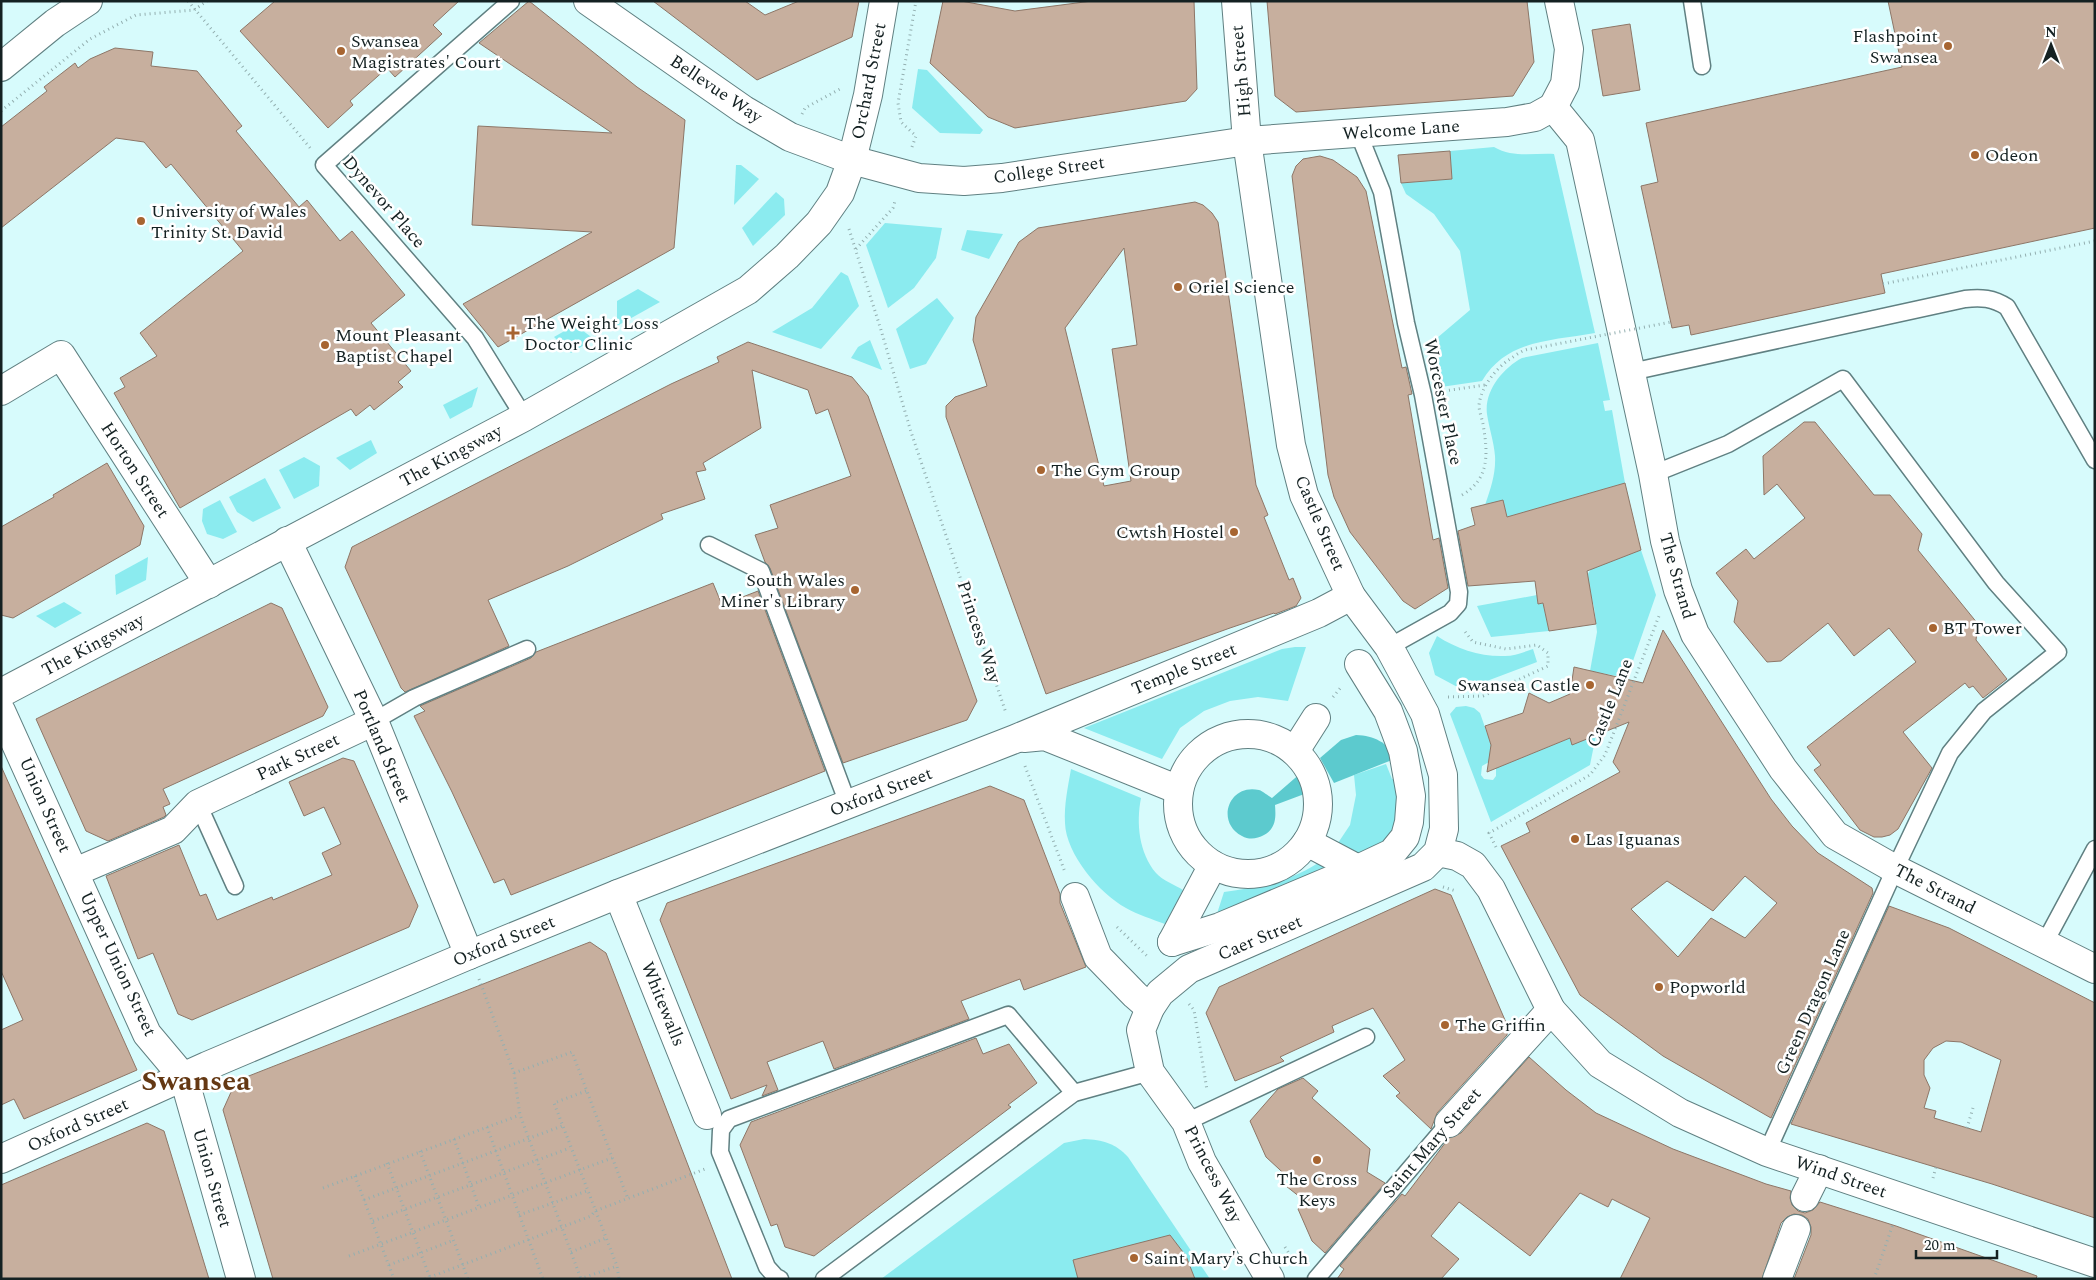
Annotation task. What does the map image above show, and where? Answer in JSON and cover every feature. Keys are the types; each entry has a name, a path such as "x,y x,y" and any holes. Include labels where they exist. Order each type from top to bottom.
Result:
{"street":[{"path":"1,67 55,23 88,1"},
{"name":"Bellevue Way","path":"588,1 744,110 790,137 852,160"},
{"name":"Orchard Street","path":"852,160 874,68 884,1"},
{"name":"High Street","path":"1236,1 1247,142"},
{"path":"1553,108 1565,84 1569,49 1559,1"},
{"name":"Welcome Lane","path":"1247,142 1507,122 1535,116 1553,108"},
{"name":"The Strand","path":"1553,108 1580,140 1653,474 1665,541 1678,590 1695,634 1783,769 1835,835 1894,869 2095,969"},
{"name":"College Street","path":"852,160 919,178 964,180 1002,178 1247,142"},
{"name":"Castle Street","path":"1247,142 1291,445 1304,494 1351,596 1390,646 1425,714 1443,774 1444,829 1438,852"},
{"name":"The Kingsway","path":"1,693 524,417 748,290 787,256 819,223 840,193 852,160"},
{"name":"Horton Street","path":"1,391 61,355 209,584"},
{"name":"Portland Street","path":"287,541 374,721 469,955"},
{"name":"Temple Street","path":"1015,739 1319,613 1351,596"},
{"path":"1213,865 1172,942 1220,926 1392,854 1405,837 1409,822 1411,796 1403,751 1388,711 1359,664"},
{"name":"Union Street","path":"1,710 75,872"},
{"path":"1295,751 1316,718"},
{"name":"Park Street","path":"75,872 173,830 198,804 374,721"},
{"path":"1251,734 1274,739 1295,751 1308,767 1316,784 1318,804 1316,824 1307,842 1293,858 1275,869 1254,874 1233,872 1213,865 1195,851 1184,832 1178,810 1179,790 1189,765 1206,748 1227,737 1251,734"},
{"path":"1015,739 1045,736 1179,790"},
{"name":"Oxford Street","path":"1,1159 469,955 618,894 1015,739"},
{"path":"1307,842 1358,869"},
{"name":"Caer Street","path":"1150,1072 1141,1030 1150,1008 1160,993 1171,982 1189,969 1409,874 1423,867 1438,852"},
{"name":"Wind Street","path":"1438,852 1457,856 1473,865 1491,889 1551,1010 1600,1064 1680,1113 1766,1152 2095,1263"},
{"name":"Upper Union Street","path":"75,872 147,1034 184,1078"},
{"name":"Whitewalls","path":"618,894 707,1115"},
{"path":"1075,898 1098,957 1150,1008"},
{"name":"Saint Mary Street","path":"1449,1123 1551,1010"},
{"name":"Princess Way","path":"1150,1072 1186,1122 1202,1162 1270,1279"},
{"name":"Union Street","path":"184,1078 241,1279"},
{"path":"1805,1197 1819,1169"},
{"path":"1778,1279 1796,1229"}],"lane":[{"name":"Dynevor Place","path":"511,1 324,165 475,338 524,417"},
{"path":"1692,1 1702,66"},
{"name":"Worcester Place","path":"1358,132 1382,192 1406,323 1423,395 1459,592 1458,604 1450,613"},
{"path":"1631,372 1965,298 1980,297 1998,301 2007,307 2095,460"},
{"name":"Green Dragon Lane","path":"1653,474 1728,444 1843,379 1996,582 2058,652 1984,711 1950,753 1894,869 1766,1152"},
{"path":"709,545 761,571 848,804"},
{"path":"1390,646 1450,613"},
{"name":"Park Street","path":"374,721 414,698 527,649"},
{"path":"198,804 235,886"},
{"path":"2044,944 2095,849"},
{"path":"780,1279 767,1267 720,1152 721,1130 729,1119 1008,1016 1074,1093"},
{"path":"1186,1122 1366,1037"},
{"path":"824,1279 1074,1093 1150,1072"},
{"name":"Saint Mary Street","path":"1316,1279 1449,1123"}],"path":[{"path":"188,1 324,165"},
{"path":"1,111 90,39 136,15 194,10 207,1"},
{"path":"916,1 898,103 901,122 916,136"},
{"path":"805,108 842,88"},
{"path":"856,250 893,208"},
{"name":"Princess Way","path":"850,232 911,432 1015,739 1075,898"},
{"path":"1883,284 2095,241"},
{"path":"1443,501 1455,499 1470,490 1481,480 1486,460 1479,407 1483,388 1503,365 1527,349 1671,322"},
{"path":"1423,395 1486,385"},
{"name":"Castle Lane","path":"1489,833 1590,775 1605,756 1662,609 1678,590"},
{"path":"1425,714 1441,697 1483,696 1548,666 1548,653 1537,645 1506,649 1473,642 1450,613"},
{"path":"1316,718 1359,664"},
{"path":"1110,922 1145,954 1194,1010 1203,1076 1212,1109"},
{"path":"469,955 514,1073 520,1115 581,1279 617,1266"},
{"path":"514,1073 572,1052 628,1199"},
{"path":"586,1091 554,1103 617,1266 619,1279"},
{"path":"1967,1128 1973,1108"},
{"path":"323,1188 520,1115"},
{"path":"364,1200 562,1126"},
{"path":"487,1127 543,1279"},
{"path":"454,1139 479,1207"},
{"path":"373,1222 570,1148"},
{"path":"420,1151 468,1279"},
{"path":"349,1256 612,1158"},
{"path":"387,1163 430,1278"},
{"path":"425,1279 591,1216 596,1211 708,1168"},
{"path":"355,1176 394,1279"},
{"path":"519,1215 587,1191"},
{"path":"1874,1279 1904,1198"},
{"path":"571,1252 606,1238"},
{"path":"389,1265 454,1240"},
{"path":"1282,1243 1296,1264"}],"shaded area":[{"path":"918,69 927,70 983,130 980,134 940,133 912,108"},
{"path":"1494,147 1516,154 1554,154 1595,333 1532,344 1517,349 1492,367 1482,381 1441,387 1437,338 1470,310 1460,251 1434,214 1406,194 1401,183 1452,179 1450,151"},
{"path":"736,165 741,165 759,179 734,205"},
{"path":"776,192 784,199 785,215 753,246 742,228"},
{"path":"885,223 942,228 936,258 914,288 888,308 866,245"},
{"path":"967,230 1003,234 989,259 961,250"},
{"path":"841,272 848,276 859,306 821,349 772,332 812,308"},
{"path":"638,289 660,302 617,326 617,301"},
{"path":"937,298 954,318 926,364 910,369 896,329"},
{"path":"575,325 594,339 571,353 554,337"},
{"path":"870,340 882,370 851,358 858,347"},
{"path":"1598,343 1610,400 1603,401 1605,411 1612,410 1625,483 1507,517 1503,500 1485,505 1495,468 1494,446 1487,414 1487,405 1496,381 1508,368 1522,358"},
{"path":"478,387 472,407 450,419 443,405"},
{"path":"371,440 377,453 350,470 336,458"},
{"path":"304,457 320,466 319,486 294,499 279,470"},
{"path":"265,478 281,508 253,522 237,512 229,497"},
{"path":"220,500 237,532 223,539 207,534 202,521 203,509"},
{"path":"1641,550 1656,595 1627,678 1590,671 1597,632 1594,607 1586,577 1591,569"},
{"path":"148,557 146,580 116,595 115,575"},
{"path":"1537,595 1538,604 1543,603 1549,631 1491,637 1477,606"},
{"path":"64,602 82,613 55,628 36,616"},
{"path":"1437,636 1453,645 1478,654 1508,656 1533,649 1537,662 1463,690 1435,675 1429,653"},
{"path":"1306,647 1288,701 1258,697 1230,701 1204,711 1180,728 1162,759 1084,728 1282,649"},
{"path":"1466,706 1474,708 1480,713 1494,753 1489,762 1482,766 1481,775 1484,779 1493,780 1496,776 1496,768 1570,738 1572,744 1596,735 1590,765 1491,822 1450,714 1456,707"},
{"path":"1356,735 1380,741 1397,758 1334,783 1320,758 1341,740"},
{"path":"1386,764 1392,779 1397,778 1400,813 1389,843 1361,862 1334,849 1350,825 1356,795 1354,775"},
{"path":"1071,769 1141,798 1139,817 1140,837 1150,865 1159,876 1183,890 1165,924 1135,913 1105,893 1078,860 1071,847 1065,823"},
{"path":"1302,772 1307,793 1275,805 1273,826 1268,832 1259,837 1250,838 1242,836 1234,830 1229,822 1229,805 1240,792 1249,789 1259,790 1272,798"},
{"path":"1325,858 1347,869 1213,926 1224,892 1251,888 1289,878 1314,866"},
{"path":"1084,1139 1108,1143 1118,1148 1128,1157 1210,1279 881,1279 1064,1143"}],"building":[{"name":"Swansea Magistrates' Court","path":"275,1 459,1 433,25 442,34 395,77 387,68 350,101 353,105 328,128 240,31"},
{"path":"529,1 637,87 685,120 674,248 498,347 463,304 592,232 472,225 478,126 612,133 479,43"},
{"path":"653,1 745,1 765,15 799,1 859,1 852,37 757,80"},
{"path":"943,1 961,1 1015,11 1092,1 1194,1 1197,89 1186,101 1015,128 988,117 930,63"},
{"path":"1267,1 1527,1 1534,62 1513,96 1296,112 1275,96"},
{"path":"1888,1 2095,1 2095,228 1881,274 1885,293 1691,335 1689,325 1672,328 1641,186 1658,182 1646,123 1902,67"},
{"path":"1630,24 1640,90 1603,96 1592,30"},
{"path":"115,48 153,52 151,66 197,71 242,126 236,131 299,207 307,200 340,241 352,231 405,295 371,323 411,371 398,382 403,387 374,410 370,405 356,416 351,409 180,508 114,393 125,387 120,378 157,356 140,333 243,251 171,164 166,168 144,142 116,138 1,228 1,127 47,91 44,87 75,63 78,68 90,59"},
{"path":"1450,151 1452,179 1401,183 1398,155"},
{"path":"1320,156 1333,160 1357,177 1366,191 1402,368 1406,367 1412,394 1408,395 1433,540 1439,538 1448,588 1415,609 1403,601 1350,532 1334,497 1328,475 1292,176 1296,166 1303,159"},
{"path":"1195,202 1203,205 1212,213 1218,222 1256,485 1268,515 1264,517 1289,580 1293,578 1301,598 1296,606 1275,614 1230,628 1046,694 946,417 946,406 955,397 987,386 973,340 976,317 1019,242 1038,228","holes":["1124,248 1137,345 1112,349 1131,481 1104,486 1065,328"]},
{"path":"748,342 852,377 868,396 977,701 967,720 843,763 770,568 765,562 755,535 778,528 770,505 851,476 828,409 816,414 808,390 752,370 761,428 703,463 706,470 696,472 705,499 661,514 663,519 568,566 488,600 509,646 405,692 401,688 345,567 352,547 671,384 719,362 717,357"},
{"name":"BT Tower","path":"1804,422 1815,422 1874,495 1890,495 1922,534 1918,550 1978,624 1976,640 2007,679 1983,698 1973,686 1969,688 1965,683 1903,732 1932,768 1898,829 1890,835 1882,837 1874,837 1860,830 1814,770 1821,765 1807,747 1916,662 1889,628 1854,656 1828,623 1781,661 1767,662 1734,622 1738,601 1716,573 1746,549 1754,559 1805,518 1777,484 1764,495 1763,456"},
{"path":"107,463 144,526 140,545 13,618 1,615 1,527 54,497 53,495"},
{"path":"1625,483 1641,550 1587,571 1596,624 1549,631 1543,603 1538,604 1535,581 1468,586 1458,531 1475,525 1471,508 1503,500 1507,517"},
{"path":"713,583 722,605 758,591 825,771 511,895 504,879 494,883 414,716 425,711 420,706 531,658 536,652"},
{"path":"271,603 282,608 328,707 323,716 163,789 170,804 163,807 166,815 164,817 108,841 86,831 36,719"},
{"path":"1663,630 1771,799 1792,826 1818,853 1872,888 1873,893 1771,1118 1663,1056 1580,995 1501,846 1530,832 1526,823 1620,772 1613,762 1629,722 1572,745 1570,738 1487,772 1491,745 1485,726 1523,713 1529,693 1549,703 1570,694 1574,667 1643,683","holes":["1745,876 1777,903 1745,938 1711,918 1678,957 1631,909 1667,881 1713,911"]},
{"path":"343,758 354,761 418,906 409,927 192,1020 178,1014 153,953 138,959 106,876 179,845 200,896 206,894 217,920 272,897 273,900 332,875 322,853 341,844 324,807 304,816 289,782"},
{"path":"1,766 137,1070 24,1119 14,1099 1,1105 1,1030 23,1020 1,971"},
{"path":"990,786 1024,800 1060,894 1060,903 1086,967 1024,990 1020,979 961,1001 969,1019 834,1069 823,1041 767,1062 778,1090 762,1096 767,1085 731,1099 660,920 667,903"},
{"path":"1435,889 1451,895 1508,1027 1507,1035 1437,1113 1431,1129 1396,1096 1400,1093 1383,1076 1405,1060 1373,1008 1332,1026 1334,1032 1280,1057 1284,1061 1235,1081 1206,1013 1219,987"},
{"path":"1889,906 1949,928 2095,1003 2095,1218 1992,1184 1791,1124","holes":["1946,1041 1961,1042 2001,1060 1981,1132 1934,1118 1936,1111 1924,1108 1930,1088 1924,1075 1924,1060 1933,1048"]},
{"path":"590,942 606,953 732,1279 273,1279 223,1110 236,1081"},
{"path":"976,1038 983,1054 1009,1044 1037,1083 1008,1105 1011,1107 814,1256 785,1247 777,1224 771,1226 740,1145 751,1122"},
{"path":"1529,1057 1566,1090 1596,1113 1673,1149 1766,1184 1791,1191 1792,1205 1798,1211 1805,1213 1813,1210 1820,1202 1896,1226 2037,1276 2036,1279 1794,1279 1811,1235 1811,1227 1808,1219 1802,1215 1794,1214 1787,1217 1781,1223 1762,1279 1620,1279 1650,1218 1612,1199 1608,1207 1580,1193 1530,1256 1459,1202 1431,1236 1459,1259 1441,1279 1337,1279 1344,1269 1340,1266 1402,1194 1405,1196 1449,1138 1461,1133"},
{"name":"The Cross Keys","path":"1303,1078 1318,1091 1312,1098 1370,1149 1367,1172 1385,1183 1325,1253 1312,1241 1298,1209 1305,1201 1286,1186 1292,1181 1266,1157 1250,1121 1278,1089"},
{"path":"147,1123 164,1131 209,1279 1,1279 1,1185"},
{"name":"Saint Mary's Church","path":"1170,1235 1186,1256 1195,1279 1078,1279 1073,1260"}],"place":[{"name":"Flashpoint Swansea","path":"1948,46"},
{"name":"Swansea Magistrates' Court","path":"341,51"},
{"name":"Odeon","path":"1975,155"},
{"name":"University of Wales Trinity St. David","path":"141,221"},
{"name":"Oriel Science","path":"1178,287"},
{"name":"The Weight Loss Doctor Clinic","path":"513,333"},
{"name":"Mount Pleasant Baptist Chapel","path":"325,345"},
{"name":"The Gym Group","path":"1041,470"},
{"name":"Cwtsh Hostel","path":"1234,532"},
{"name":"South Wales Miner's Library","path":"855,590"},
{"name":"BT Tower","path":"1933,628"},
{"name":"Swansea Castle","path":"1590,685"},
{"name":"Las Iguanas","path":"1575,839"},
{"name":"Popworld","path":"1659,987"},
{"name":"The Griffin","path":"1445,1025"},
{"name":"The Cross Keys","path":"1317,1160"},
{"name":"Saint Mary's Church","path":"1134,1258"}],"district":[{"name":"Swansea","path":"196,1081"}]}
